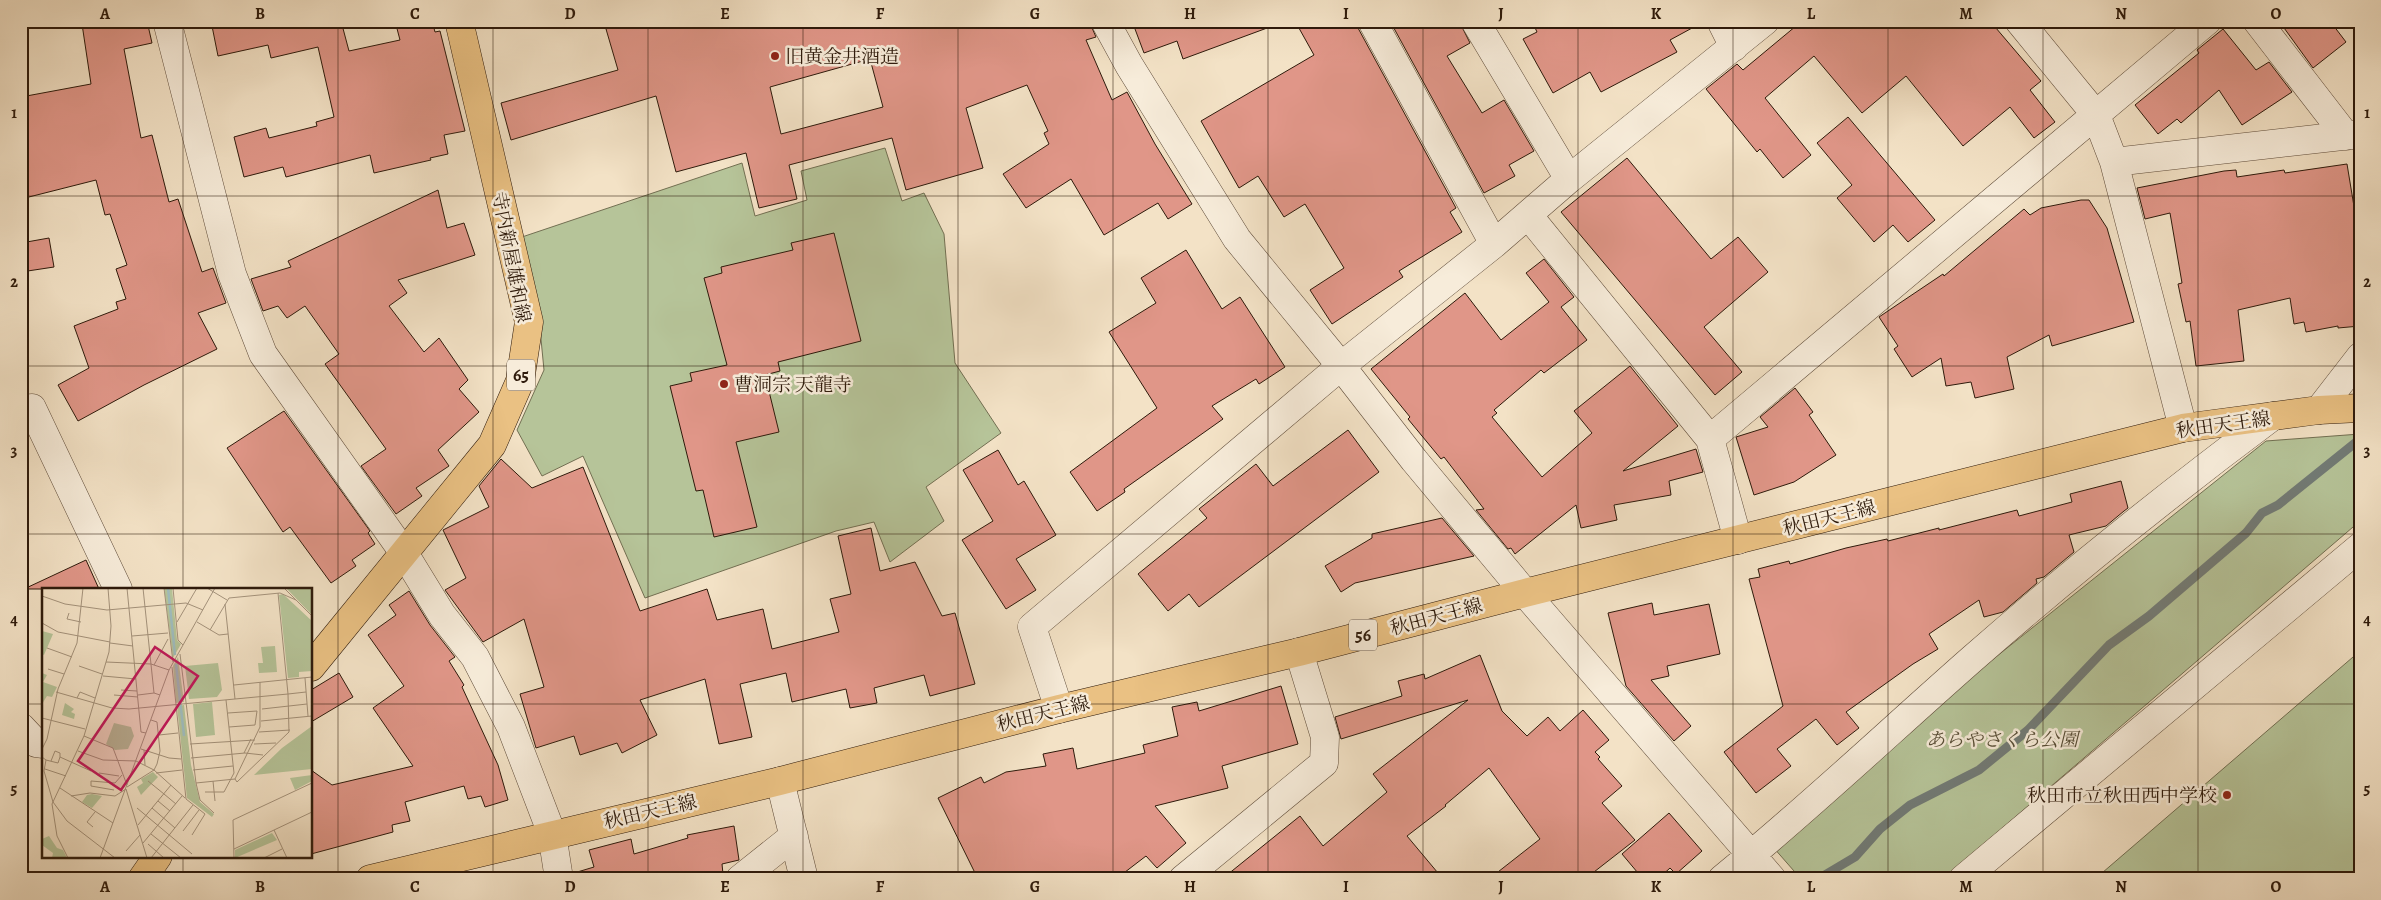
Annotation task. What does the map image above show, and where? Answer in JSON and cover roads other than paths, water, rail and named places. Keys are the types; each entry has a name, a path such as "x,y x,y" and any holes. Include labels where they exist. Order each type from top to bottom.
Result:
{"main road":[{"name":"寺内新屋雄和線","path":"312,666 492,445 520,381 529,322 460,21"},
{"name":"秋田天王線","path":"370,879 780,781 1059,709 1299,652 1525,593 2182,428 2319,410 2360,408"},
{"path":"142,879 157,858"}],"street":[{"path":"167,21 232,274 263,354 404,552 442,615 475,657 511,727 552,834 559,879"},
{"path":"1105,21 1129,64 1237,239 1341,366 1414,460 1525,593 1764,869"},
{"path":"1372,21 1494,244"},
{"path":"1476,21 1568,179"},
{"path":"1721,21 1734,47"},
{"path":"1059,709 1032,627 1341,366 1494,244 1568,179 1765,21"},
{"path":"2018,21 2096,114 2114,162 2182,428"},
{"path":"1710,439 2207,21"},
{"path":"2258,21 2353,135"},
{"path":"2114,162 2353,135"},
{"path":"1528,215 1710,439 1738,540"},
{"path":"2319,410 2360,357"},
{"path":"32,408 118,588"},
{"path":"1722,879 1764,869 1843,776 1973,658 2187,480 2273,416"},
{"path":"1963,879 2360,547"},
{"path":"1182,879 1324,763 1325,737 1299,652"},
{"path":"21,727 36,743 42,744"},
{"path":"780,781 804,879"},
{"path":"740,879 794,836"}],"waterway":[{"path":"1818,879 1855,857 1880,829 1910,805 1979,770 2028,730 2109,645 2149,616 2246,533 2262,513 2278,505 2360,439"}],"place":[{"name":"旧黄金井酒造","path":"775,56"},
{"name":"曹洞宗 天龍寺","path":"724,384"},
{"name":"秋田市立秋田西中学校","path":"2227,795"}],"park label":[{"name":"あらやさくら公園","path":"2002,739"}]}
